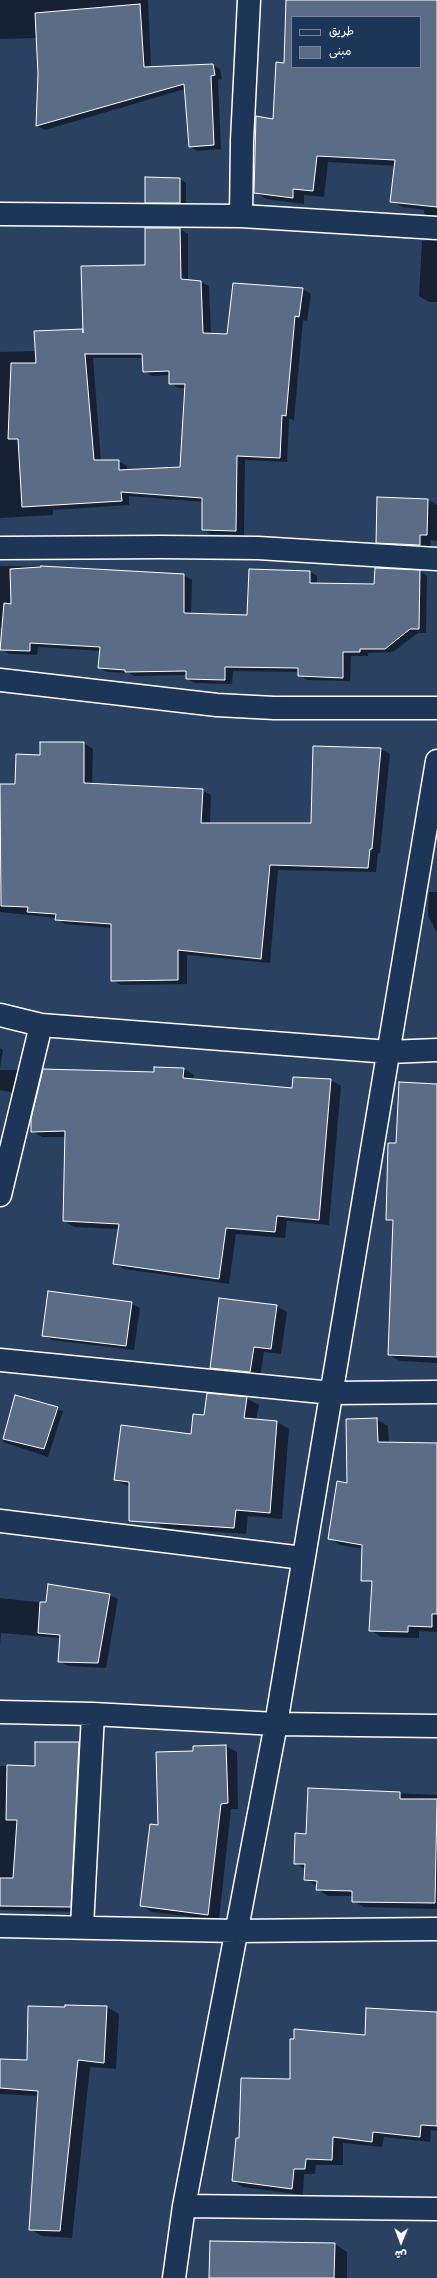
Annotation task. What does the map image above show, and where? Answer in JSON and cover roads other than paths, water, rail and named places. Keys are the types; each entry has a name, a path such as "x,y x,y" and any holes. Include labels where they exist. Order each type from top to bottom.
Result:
{"street":[{"path":"241,216 242,141 249,0"},
{"path":"0,214 241,216 437,228"},
{"path":"0,548 250,548 437,559"},
{"path":"0,680 217,705 274,708 437,708"},
{"path":"174,2278 184,2206 235,1931 276,1724 302,1558 332,1393 437,761"},
{"path":"0,1015 41,1025 389,1052 437,1050"},
{"path":"0,1195 41,1025"},
{"path":"0,1360 332,1393 437,1392"},
{"path":"0,1521 302,1558"},
{"path":"0,1712 93,1714 276,1724 437,1726"},
{"path":"82,1927 93,1714"},
{"path":"0,1926 235,1931 437,1929"},
{"path":"184,2206 437,2209"}]}
